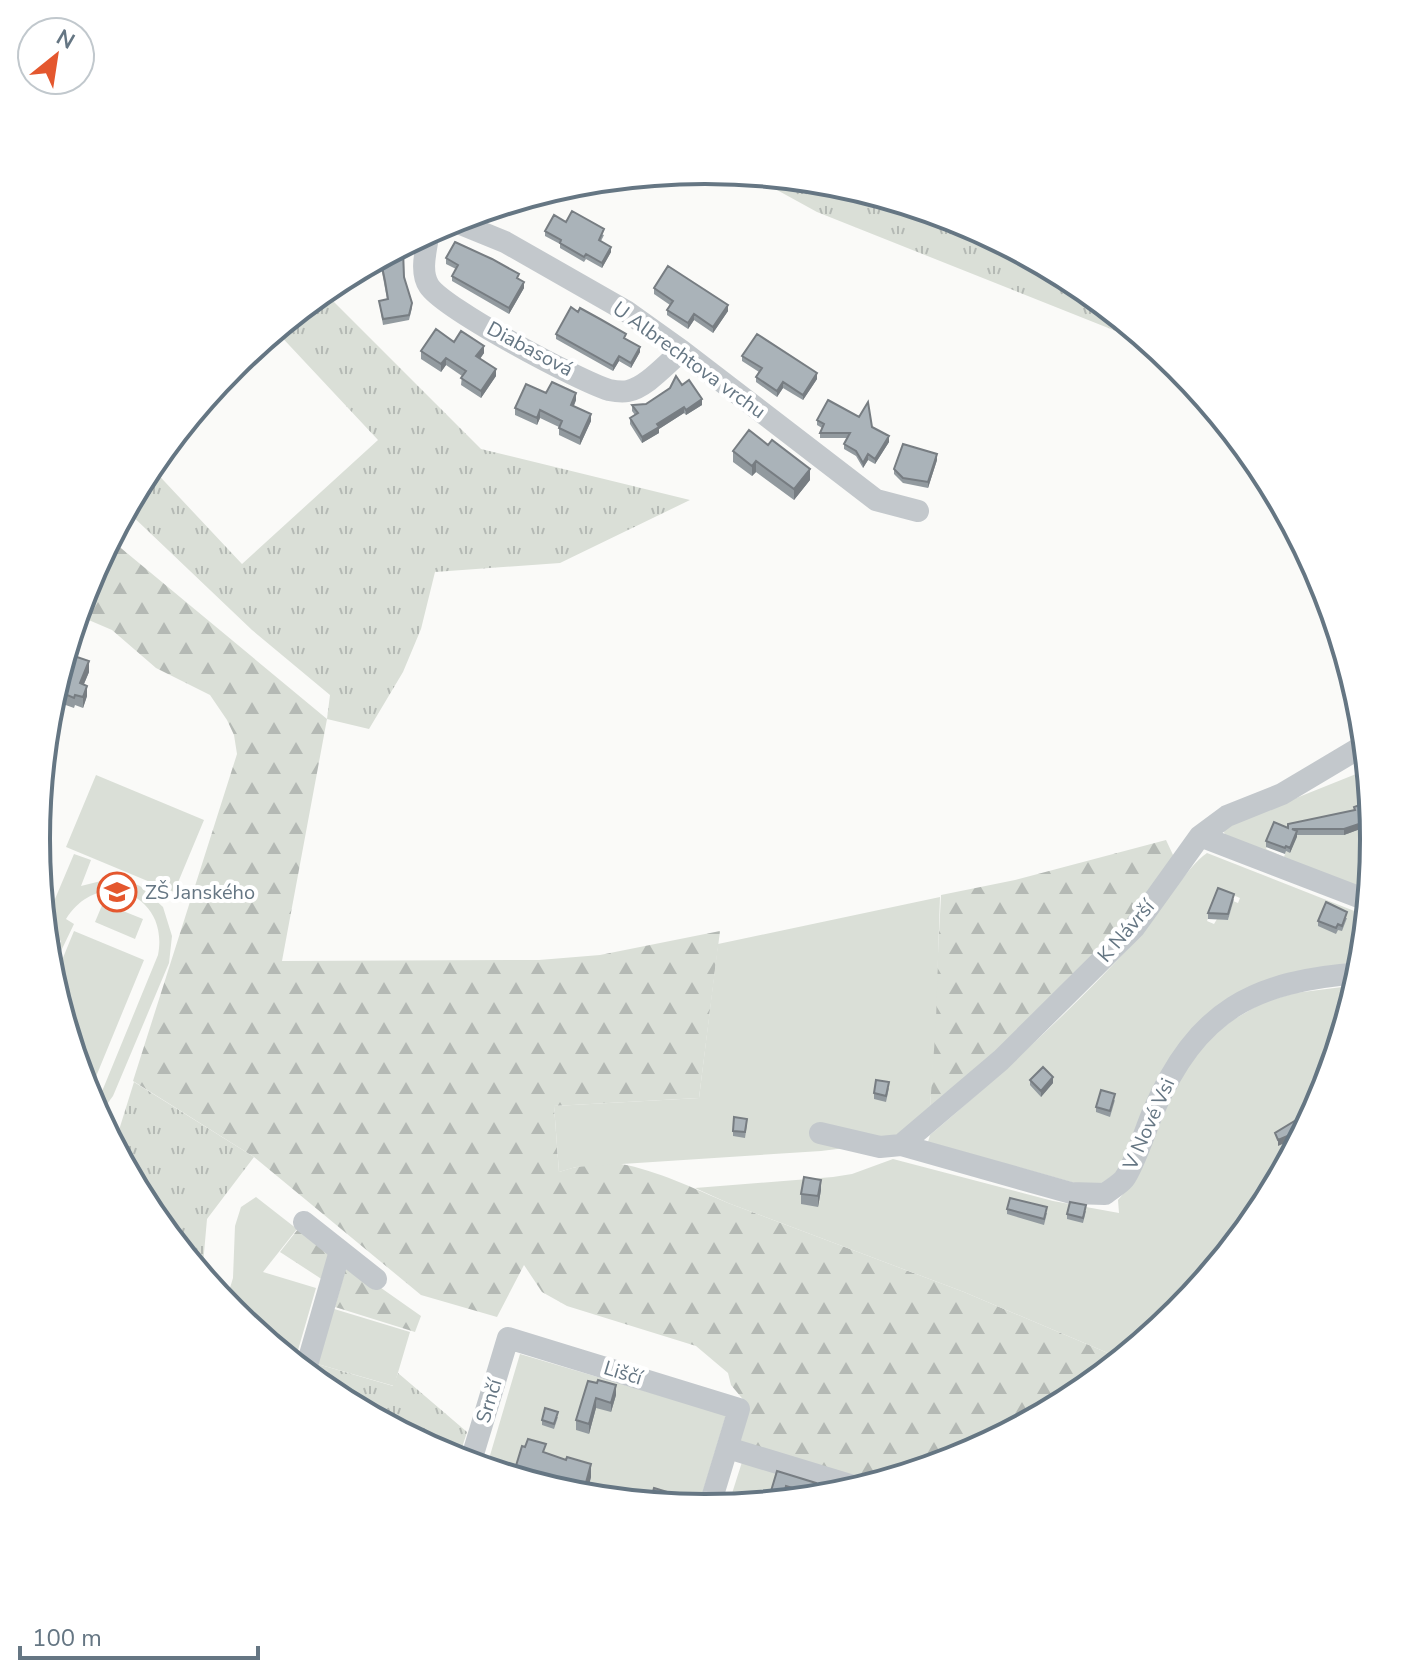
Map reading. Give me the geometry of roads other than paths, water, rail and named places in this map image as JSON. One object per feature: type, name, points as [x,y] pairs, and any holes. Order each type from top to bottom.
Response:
[{"type":"street","name":"U Albrechtova vrchu","points":[[470,228],[505,242],[626,311],[876,500],[918,511]]},
{"type":"street","name":"Diabasová","points":[[427,246],[424,272],[427,283],[438,297],[522,349],[610,391],[628,391],[641,385],[682,351]]},
{"type":"street","name":"K Návrší","points":[[901,1145],[1001,1060],[1134,928],[1200,836],[1227,816],[1282,794],[1355,751]]},
{"type":"street","points":[[1200,836],[1358,897]]},
{"type":"street","name":"V Nové Vsi","points":[[820,1133],[880,1147],[901,1145],[1071,1193],[1105,1194],[1124,1178],[1160,1095],[1179,1061],[1203,1029],[1230,1007],[1257,992],[1346,975]]},
{"type":"street","points":[[304,1222],[376,1279]]},
{"type":"street","points":[[308,1361],[340,1251]]},
{"type":"street","name":"Liščí","points":[[508,1338],[739,1409],[728,1448]]},
{"type":"street","name":"Srnčí","points":[[474,1452],[508,1338]]},
{"type":"street","points":[[713,1494],[728,1448],[837,1481]]},
{"type":"place","name":"ZŠ Janského","points":[[117,892]]}]
